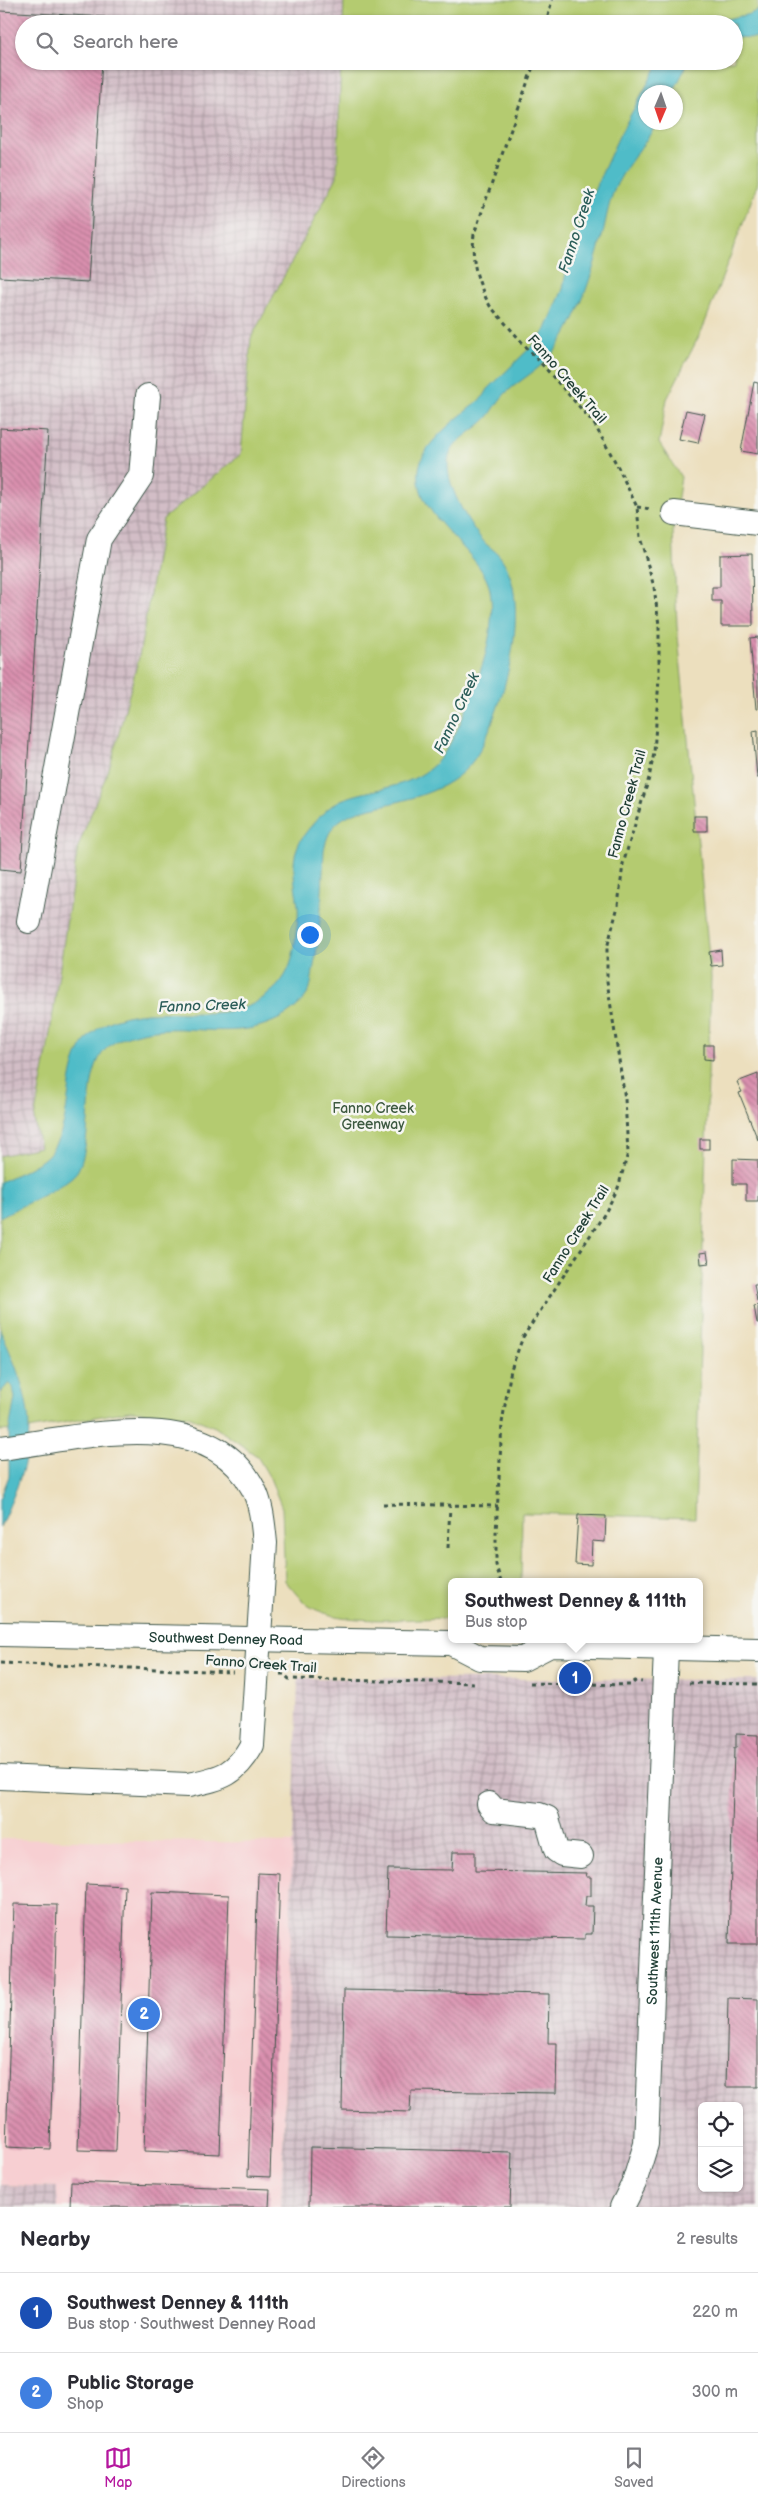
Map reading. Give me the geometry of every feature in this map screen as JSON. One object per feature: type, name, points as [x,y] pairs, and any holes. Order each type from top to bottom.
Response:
[{"type":"street","points":[[29,920],[99,538],[141,476],[148,396]]},
{"type":"street","points":[[674,513],[758,523]]},
{"type":"street","points":[[0,1448],[109,1434],[154,1431],[187,1436],[214,1447],[236,1464],[253,1488],[262,1511],[266,1543],[252,1746],[241,1764],[219,1778],[188,1785],[152,1785],[81,1779],[0,1777]]},
{"type":"street","name":"Southwest Denney Road","points":[[10,1634],[448,1641]]},
{"type":"street","name":"Southwest Denney Road","points":[[458,1643],[480,1658],[523,1659],[545,1643]]},
{"type":"street","name":"Southwest Denney Road","points":[[563,1643],[666,1649],[758,1650]]},
{"type":"street","name":"Southwest 111th Avenue","points":[[622,2207],[634,2183],[646,2144],[666,1649]]},
{"type":"street","points":[[489,1804],[494,1810],[539,1815],[547,1818],[556,1850],[562,1854],[581,1856]]},
{"type":"path","points":[[548,15],[552,0]]},
{"type":"path","name":"Fanno Creek Trail","points":[[500,1578],[496,1565],[505,1396],[517,1352],[523,1337],[605,1213],[625,1169],[628,1153],[626,1108],[607,981],[607,948],[618,906],[623,864],[649,778],[654,753],[659,678],[657,605],[649,566],[640,537],[636,507],[617,465],[593,422],[490,306],[482,291],[473,262],[472,248],[480,216],[532,70]]},
{"type":"path","points":[[383,1504],[498,1506]]},
{"type":"path","points":[[448,1548],[450,1505]]},
{"type":"path","name":"Fanno Creek Trail","points":[[0,1663],[284,1674],[289,1679],[478,1683]]},
{"type":"path","points":[[522,1684],[631,1685],[635,1682],[758,1684]]},
{"type":"shaded area","points":[[0,0],[344,0],[343,15],[15,15],[15,70],[341,70],[337,177],[251,338],[241,454],[163,520],[139,657],[111,763],[78,847],[47,1053],[34,1119],[41,1147],[0,1156]]},
{"type":"shaded area","points":[[298,1678],[758,1680],[758,2207],[281,2207]]},
{"type":"shaded area","points":[[0,1839],[293,1843],[281,2207],[57,2207],[57,2187],[0,2185]]},
{"type":"shaded area","points":[[0,2185],[57,2187],[57,2207],[0,2207]]},
{"type":"green space","name":"Fanno Creek Greenway","points":[[344,0],[758,0],[758,183],[703,328],[667,399],[659,443],[681,477],[673,530],[677,626],[711,977],[695,1518],[522,1513],[521,1578],[448,1578],[448,1618],[359,1619],[323,1613],[309,1606],[285,1581],[282,1508],[270,1478],[257,1456],[215,1427],[188,1416],[130,1411],[22,1430],[0,1431],[0,1156],[40,1147],[34,1119],[47,1053],[78,847],[111,763],[139,657],[163,519],[241,454],[251,338],[337,177],[341,70],[743,70],[743,15],[343,15]]},
{"type":"water","points":[[758,10],[757,38],[743,37],[743,16]]},
{"type":"water","points":[[655,70],[684,70],[677,85],[647,85]]},
{"type":"water","name":"Fanno Creek","points":[[638,101],[638,130],[652,130],[622,175],[613,193],[594,267],[574,319],[565,336],[544,363],[512,387],[488,417],[457,443],[449,456],[448,464],[451,485],[461,508],[481,538],[498,554],[509,573],[514,595],[513,648],[500,701],[483,744],[464,771],[452,781],[408,799],[354,813],[339,821],[333,828],[324,850],[322,896],[316,956],[311,982],[308,993],[297,1006],[274,1021],[248,1029],[224,1031],[154,1030],[125,1037],[108,1047],[100,1057],[94,1071],[86,1141],[78,1170],[73,1176],[54,1189],[0,1217],[0,1182],[39,1163],[49,1154],[58,1140],[64,1124],[76,1057],[84,1042],[96,1030],[115,1020],[135,1014],[222,1012],[242,1008],[260,1000],[269,993],[277,986],[287,972],[293,955],[298,913],[294,861],[299,843],[304,835],[326,811],[341,800],[402,783],[425,772],[435,764],[450,744],[475,688],[483,663],[488,645],[492,608],[490,590],[484,574],[433,513],[423,497],[419,480],[421,461],[425,452],[439,434],[484,396],[488,389],[537,341],[546,329],[563,289],[571,244],[619,136]]},
{"type":"water","points":[[0,1329],[22,1384],[29,1428],[22,1472],[0,1527],[0,1499],[9,1476],[9,1430],[15,1398],[13,1387],[9,1383],[0,1393]]},
{"type":"building","points":[[0,11],[70,15],[15,15],[15,70],[101,70],[88,282],[0,277]]},
{"type":"building","points":[[754,382],[758,383],[758,454],[741,451]]},
{"type":"building","points":[[686,410],[705,414],[698,443],[679,439]]},
{"type":"building","points":[[0,428],[48,431],[21,871],[0,869]]},
{"type":"building","points":[[752,554],[753,626],[721,626],[721,601],[712,601],[712,587],[720,587],[720,555]]},
{"type":"building","points":[[758,637],[758,709],[756,709],[750,638]]},
{"type":"building","points":[[758,730],[758,778],[757,778],[753,731]]},
{"type":"building","points":[[694,816],[707,816],[707,831],[694,831]]},
{"type":"building","points":[[721,950],[722,965],[711,966],[709,952]]},
{"type":"building","points":[[704,1045],[713,1045],[713,1060],[704,1059]]},
{"type":"building","points":[[758,1074],[758,1140],[739,1093],[742,1092],[737,1082]]},
{"type":"building","points":[[700,1139],[709,1139],[709,1149],[700,1149]]},
{"type":"building","points":[[733,1159],[758,1160],[758,1201],[746,1201],[746,1184],[733,1184]]},
{"type":"building","points":[[707,1252],[709,1263],[701,1264],[700,1253]]},
{"type":"building","points":[[754,1284],[758,1284],[758,1301],[757,1301]]},
{"type":"building","points":[[758,1305],[758,1323],[757,1323],[754,1306]]},
{"type":"building","points":[[578,1515],[606,1516],[605,1542],[592,1541],[591,1565],[575,1564]]},
{"type":"building","points":[[736,1734],[758,1735],[758,1944],[729,1944],[734,1748],[736,1748]]},
{"type":"building","points":[[453,1852],[475,1852],[475,1871],[587,1873],[586,1877],[591,1877],[591,1896],[586,1896],[585,1906],[593,1906],[592,1934],[585,1934],[585,1939],[386,1935],[388,1869],[452,1870]]},
{"type":"building","points":[[258,1873],[280,1874],[270,2177],[248,2176]]},
{"type":"building","points":[[86,1884],[125,1886],[116,2151],[78,2150]]},
{"type":"building","points":[[152,1892],[229,1895],[220,2154],[144,2151]]},
{"type":"building","points":[[14,1904],[57,1905],[50,2149],[6,2147]]},
{"type":"building","points":[[344,1990],[549,1994],[548,2043],[557,2043],[556,2093],[411,2091],[410,2112],[342,2110]]},
{"type":"building","points":[[728,1998],[758,1999],[758,2087],[726,2087]]},
{"type":"building","points":[[310,2147],[512,2152],[510,2207],[309,2207]]},
{"type":"building","points":[[71,2182],[270,2189],[269,2207],[70,2207]]},
{"type":"place","name":"Southwest Denney & 111th","points":[[575,1678]]},
{"type":"place","name":"Public Storage","points":[[144,2014]]}]
